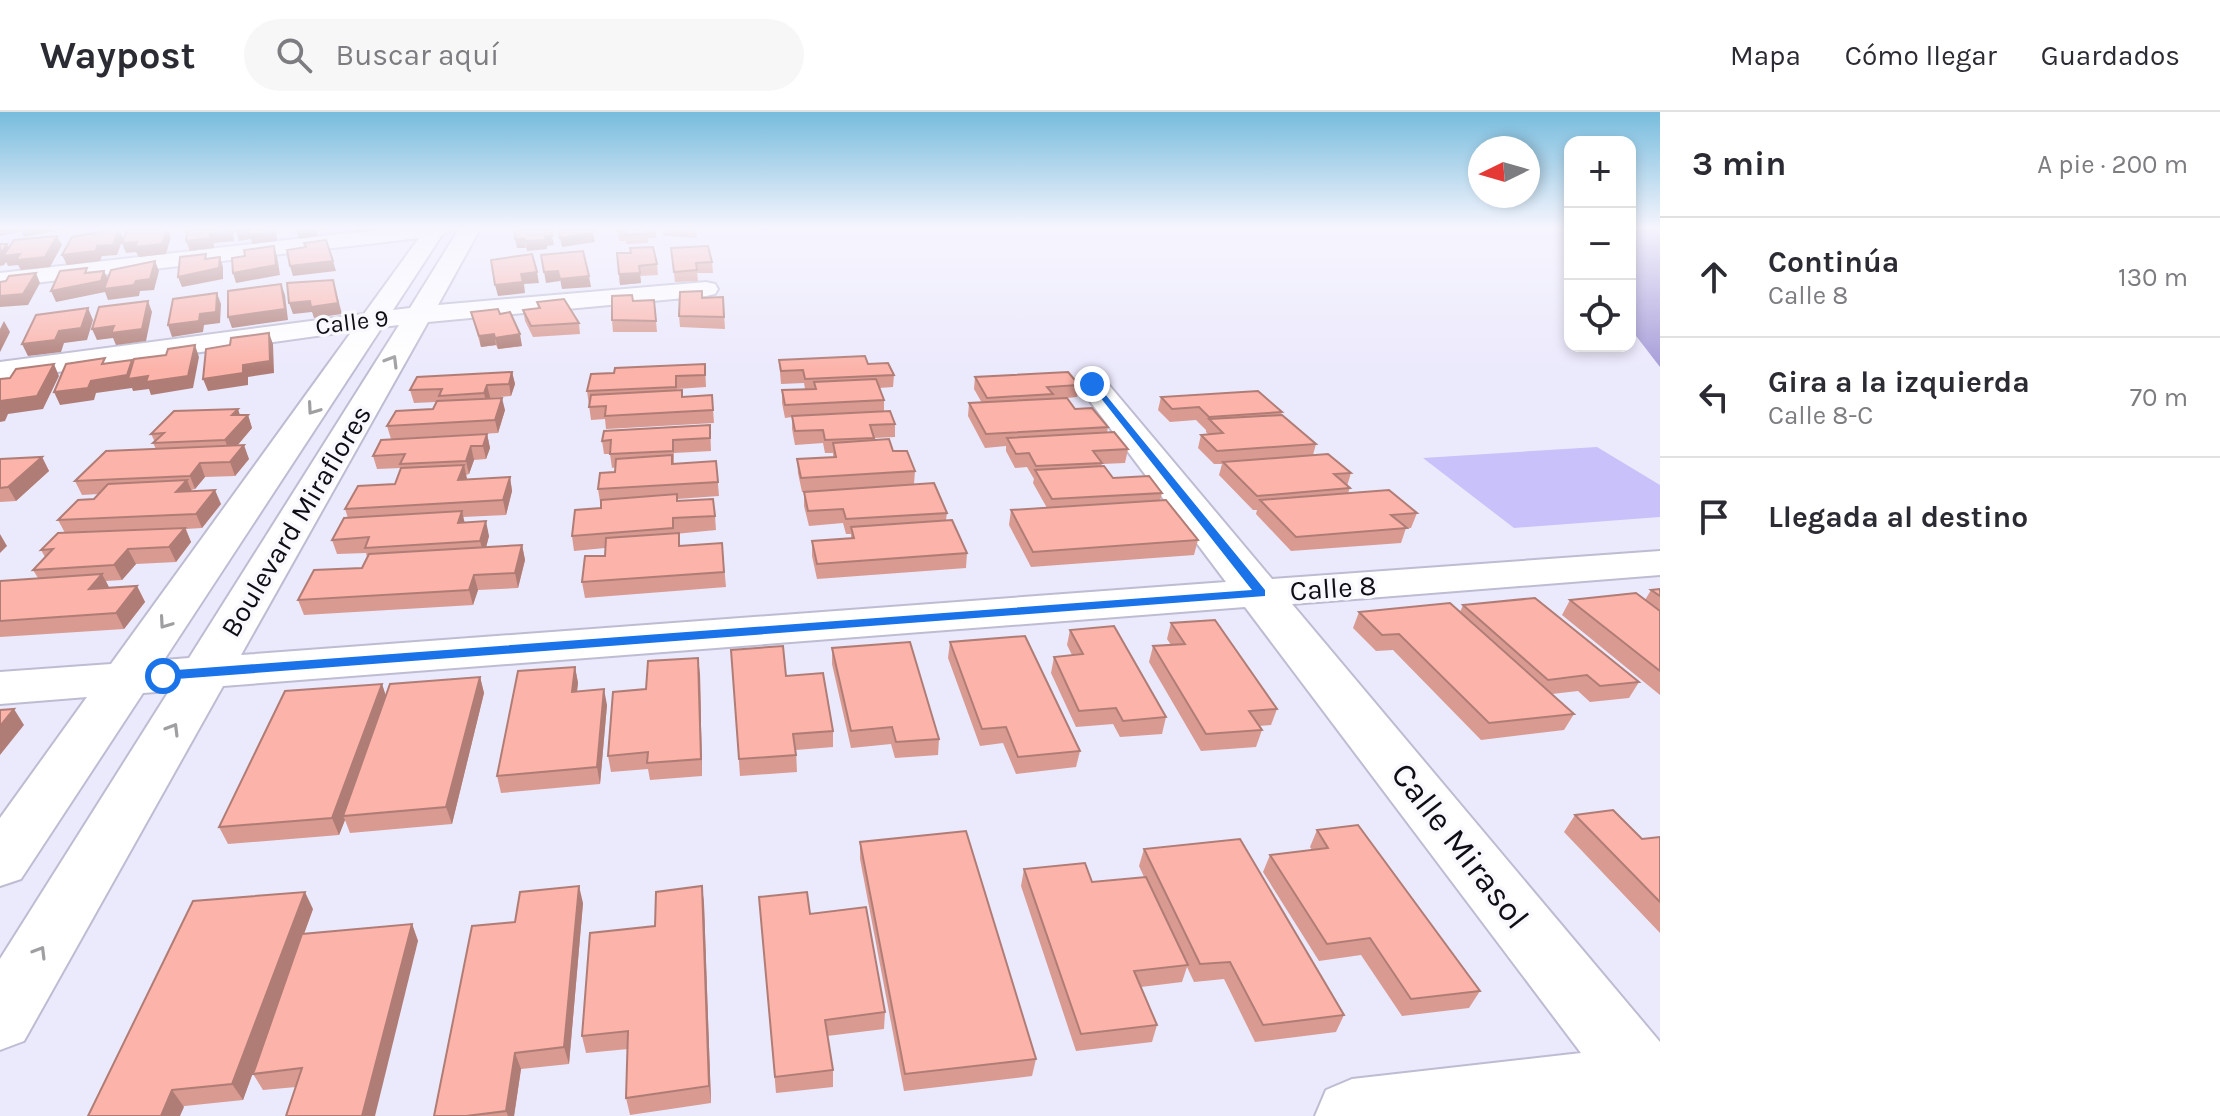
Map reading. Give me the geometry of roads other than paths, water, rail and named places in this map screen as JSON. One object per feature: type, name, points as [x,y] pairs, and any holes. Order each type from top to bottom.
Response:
[{"type":"street","points":[[0,280],[37,276]]},
{"type":"street","name":"Boulevard Miraflores","points":[[0,863],[376,318],[410,276]]},
{"type":"street","name":"Boulevard Miraflores","points":[[0,1019],[420,314],[432,276]]},
{"type":"street","name":"Calle 9","points":[[0,371],[376,318],[573,297],[706,289]]},
{"type":"street","name":"Calle Mirasol","points":[[1092,384],[1655,1085]]},
{"type":"street","name":"Calle 8","points":[[0,688],[1660,563]]},
{"type":"street","points":[[1352,1116],[1655,1085]]}]
